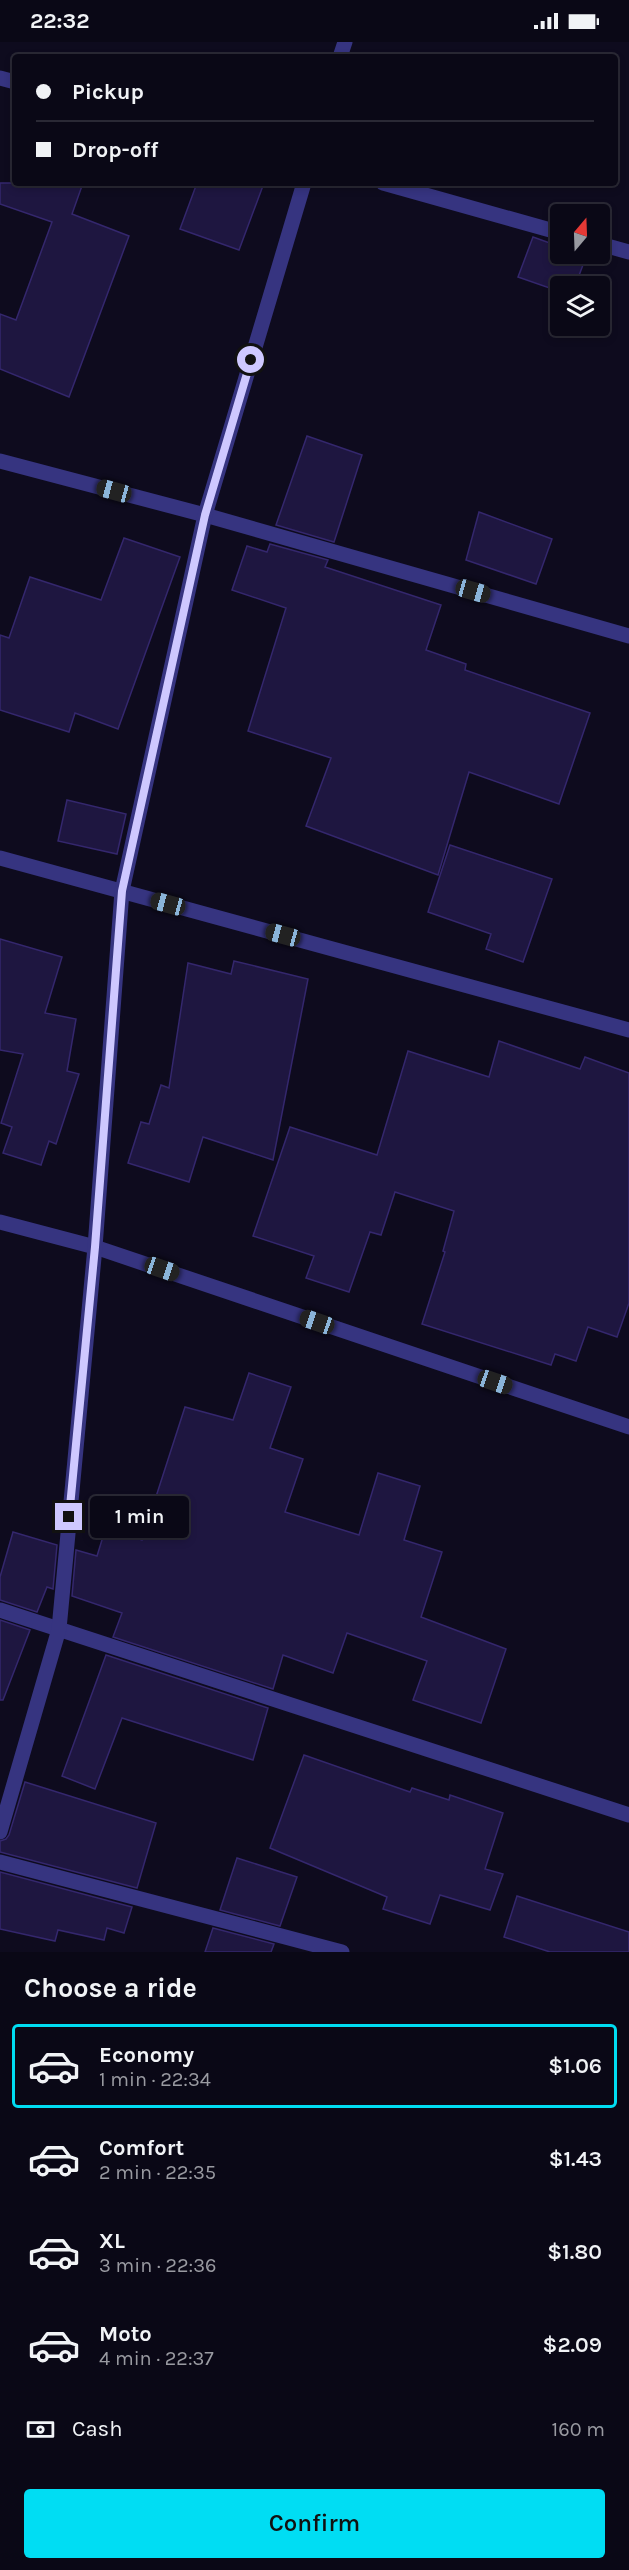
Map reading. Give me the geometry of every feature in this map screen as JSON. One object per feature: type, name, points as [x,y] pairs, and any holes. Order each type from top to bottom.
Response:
[{"type":"street","points":[[0,1832],[59,1629],[95,1247],[122,891],[205,515],[302,186]]},
{"type":"street","points":[[394,186],[550,230]]},
{"type":"street","points":[[610,247],[629,252]]},
{"type":"street","points":[[0,461],[205,515],[629,636]]},
{"type":"street","points":[[0,858],[629,1030]]},
{"type":"street","points":[[0,1222],[95,1247],[629,1427]]},
{"type":"street","points":[[0,1610],[629,1815]]},
{"type":"street","points":[[0,1862],[342,1952]]},
{"type":"building","points":[[0,183],[12,183],[12,186],[82,186],[72,214],[129,236],[69,397],[0,369],[0,314],[16,320],[52,222],[0,204]]},
{"type":"building","points":[[196,186],[263,186],[239,250],[180,229]]},
{"type":"building","points":[[533,237],[550,243],[550,264],[583,264],[579,276],[550,276],[550,288],[518,277]]},
{"type":"building","points":[[307,436],[362,455],[334,542],[276,525]]},
{"type":"building","points":[[479,512],[552,539],[536,584],[466,560]]},
{"type":"building","points":[[124,538],[180,557],[118,729],[75,713],[69,732],[0,710],[0,635],[9,638],[30,577],[101,600]]},
{"type":"building","points":[[270,544],[328,560],[325,567],[441,605],[426,650],[466,664],[465,670],[590,713],[559,804],[469,772],[438,875],[306,826],[331,758],[248,731],[286,608],[232,590],[247,546],[267,552]]},
{"type":"building","points":[[67,800],[126,814],[117,854],[58,841]]},
{"type":"building","points":[[450,845],[552,879],[523,962],[486,949],[491,934],[428,912]]},
{"type":"building","points":[[0,939],[62,957],[45,1013],[76,1019],[67,1071],[79,1074],[56,1144],[49,1141],[41,1165],[3,1153],[12,1127],[1,1123],[23,1054],[0,1050]]},
{"type":"building","points":[[234,961],[308,979],[273,1160],[203,1137],[189,1182],[128,1163],[141,1122],[149,1124],[161,1085],[169,1088],[188,963],[231,974]]},
{"type":"building","points":[[499,1041],[580,1069],[585,1057],[629,1073],[629,1303],[617,1337],[588,1327],[576,1361],[555,1354],[551,1365],[422,1324],[445,1252],[443,1251],[454,1211],[395,1192],[381,1235],[370,1232],[349,1292],[306,1278],[314,1256],[253,1236],[290,1127],[377,1155],[408,1051],[489,1077]]},
{"type":"building","points":[[249,1373],[291,1387],[270,1448],[303,1459],[285,1512],[359,1535],[378,1473],[420,1486],[404,1540],[442,1552],[421,1617],[506,1649],[481,1723],[413,1700],[427,1661],[347,1633],[333,1673],[283,1655],[273,1689],[113,1637],[122,1613],[72,1596],[76,1550],[97,1556],[106,1527],[142,1540],[185,1407],[233,1420]]},
{"type":"building","points":[[13,1532],[57,1545],[53,1589],[47,1587],[37,1612],[0,1600],[0,1577]]},
{"type":"building","points":[[0,1620],[30,1630],[3,1700],[0,1700]]},
{"type":"building","points":[[106,1655],[268,1708],[253,1760],[122,1718],[95,1789],[62,1776]]},
{"type":"building","points":[[304,1755],[410,1792],[412,1788],[449,1800],[450,1795],[503,1813],[485,1869],[503,1874],[490,1910],[440,1895],[430,1924],[383,1909],[387,1897],[270,1848]]},
{"type":"building","points":[[25,1782],[156,1823],[137,1888],[0,1852],[0,1841],[9,1835]]},
{"type":"building","points":[[237,1858],[297,1877],[280,1926],[220,1910]]},
{"type":"building","points":[[0,1872],[132,1907],[124,1933],[107,1928],[104,1940],[58,1930],[55,1941],[0,1929]]},
{"type":"building","points":[[517,1896],[629,1932],[629,1952],[550,1952],[504,1937]]},
{"type":"building","points":[[213,1928],[274,1944],[271,1952],[205,1952]]},
{"type":"route","points":[[69,1517],[95,1247],[122,891],[205,515],[251,360]]}]
